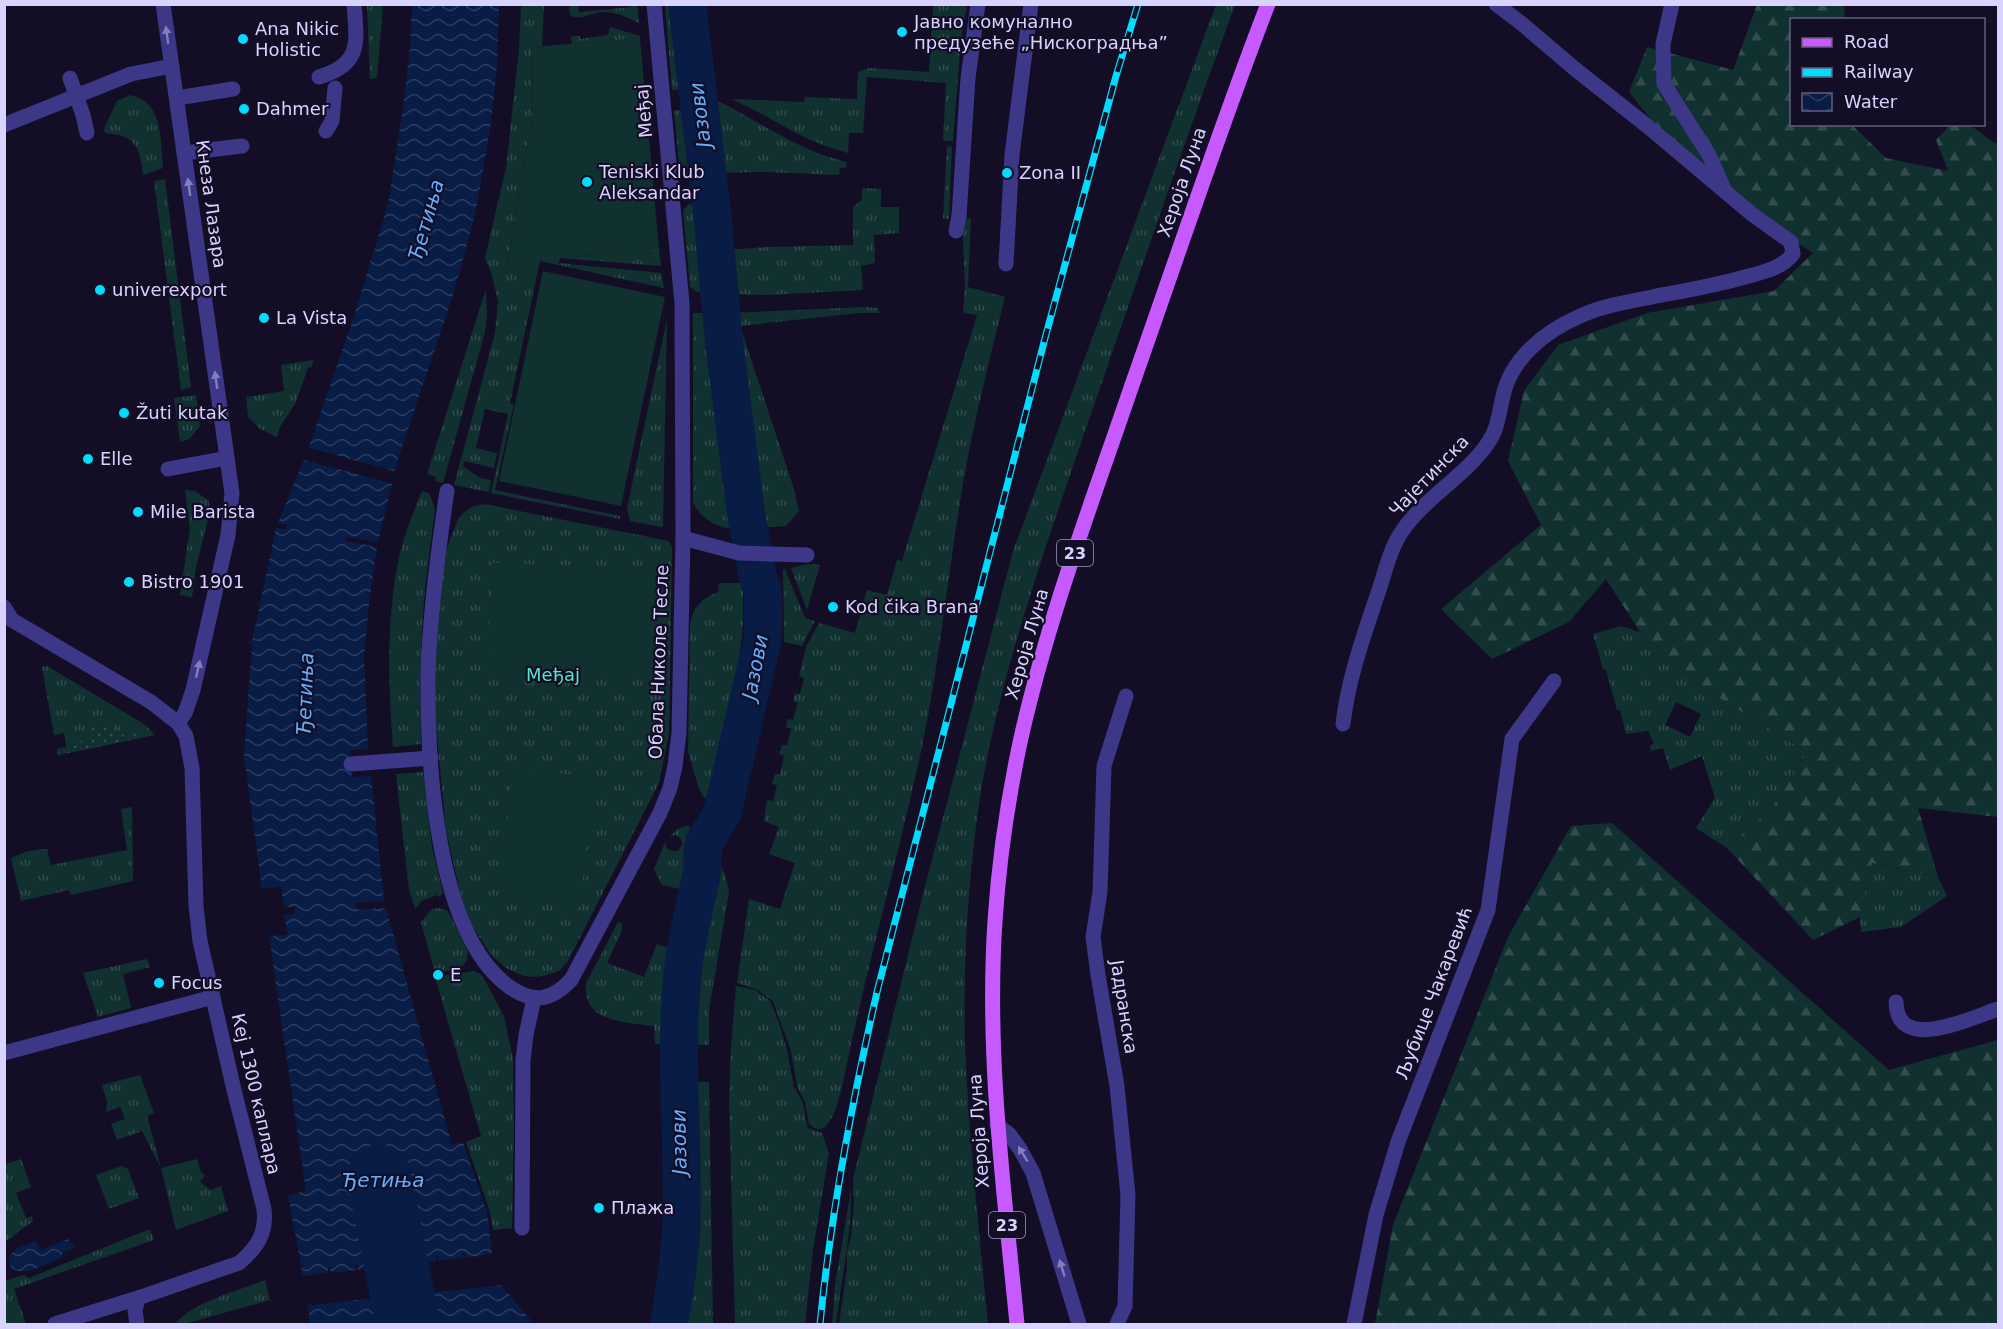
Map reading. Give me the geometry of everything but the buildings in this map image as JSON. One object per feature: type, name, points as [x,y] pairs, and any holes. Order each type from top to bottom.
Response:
[{"type":"main road","name":"Хероја Луна","points":[[1017,1324],[997,1125],[992,1003],[1000,868],[1021,740],[1042,656],[1067,576],[1195,201],[1268,4]]},
{"type":"street","name":"Кнеза Лазара","points":[[163,4],[232,493],[228,535],[193,690],[185,713],[178,723]]},
{"type":"street","points":[[319,77],[339,69],[354,55],[357,39],[354,4]]},
{"type":"street","name":"Међај","points":[[654,4],[682,303],[683,538]]},
{"type":"street","points":[[956,231],[959,216],[968,78],[978,4]]},
{"type":"street","points":[[1006,264],[1012,155],[1031,4]]},
{"type":"street","name":"Чајетинска","points":[[1343,724],[1345,703],[1362,642],[1395,542],[1408,522],[1426,503],[1458,477],[1490,441],[1499,418],[1510,374],[1523,356],[1537,342],[1577,317],[1611,305],[1754,275],[1779,267],[1793,254],[1791,242],[1726,194],[1646,125],[1496,4]]},
{"type":"street","points":[[1672,4],[1664,44],[1664,84],[1709,155],[1726,194]]},
{"type":"street","points":[[4,125],[131,74],[172,66]]},
{"type":"street","points":[[70,78],[87,133]]},
{"type":"street","points":[[326,131],[332,121],[335,88]]},
{"type":"street","points":[[177,98],[233,89]]},
{"type":"street","points":[[184,153],[242,146]]},
{"type":"street","points":[[168,469],[227,458]]},
{"type":"street","points":[[447,491],[437,559],[428,672],[431,758],[443,855],[459,918],[477,950],[500,980],[519,993],[534,998],[523,1060],[522,1228]]},
{"type":"street","points":[[683,538],[739,554],[807,555]]},
{"type":"street","name":"Обала Николе Тесле","points":[[534,998],[543,998],[561,989],[576,972],[660,813],[670,788],[679,733],[683,538]]},
{"type":"street","points":[[7,618],[151,702],[178,723]]},
{"type":"street","name":"Љубице Чакаревић","points":[[1353,1324],[1376,1215],[1398,1142],[1488,910],[1512,739],[1554,681]]},
{"type":"street","name":"Јадранска","points":[[1117,1324],[1125,1306],[1128,1195],[1117,1086],[1093,937],[1100,892],[1104,766],[1126,696]]},
{"type":"street","name":"Кеј 1300 каплара","points":[[55,1324],[239,1263],[255,1247],[264,1230],[264,1209],[200,942],[196,906],[190,753],[186,736],[178,723]]},
{"type":"street","points":[[351,764],[431,758]]},
{"type":"street","points":[[4,1053],[213,997]]},
{"type":"street","points":[[1896,1002],[1896,1013],[1904,1024],[1919,1030],[1933,1031],[1998,1009]]},
{"type":"street","points":[[997,1125],[1009,1134],[1033,1173],[1079,1324]]},
{"type":"street","points":[[137,1324],[135,1311],[138,1298]]},
{"type":"green space","points":[[367,5],[383,5],[377,78],[370,79]]},
{"type":"green space","points":[[521,5],[544,5],[542,46],[532,47],[533,114],[507,268],[537,275],[510,403],[514,404],[495,490],[620,516],[620,519],[491,493],[508,414],[485,409],[476,448],[497,453],[494,468],[464,461],[463,466],[480,478],[491,480],[489,492],[454,485],[495,333],[498,301],[485,258],[506,168],[519,49]]},
{"type":"green space","points":[[569,5],[578,5],[579,12],[637,5],[639,23],[607,12],[574,17],[570,15]]},
{"type":"green space","points":[[665,5],[681,5],[690,89],[672,90]]},
{"type":"green space","points":[[933,5],[967,5],[961,38],[953,141],[943,141],[946,83],[867,77],[863,133],[849,133],[848,153],[818,143],[732,99],[804,102],[805,97],[857,99],[858,72],[869,68],[929,72]]},
{"type":"green space","points":[[1216,5],[1235,5],[1035,580],[1006,678],[983,777],[968,908],[965,1045],[988,1324],[839,1324],[847,1252],[851,1236],[854,1204],[853,1179],[922,898],[1013,551]]},
{"type":"green space","points":[[1757,5],[1844,5],[1845,18],[1790,18],[1790,126],[1853,126],[1886,158],[1948,171],[1936,140],[1949,126],[1971,126],[1994,143],[1998,142],[1998,817],[1918,808],[1938,877],[1872,863],[1860,917],[1813,940],[1727,848],[1772,808],[1807,752],[1700,686],[1640,632],[1606,579],[1569,622],[1492,659],[1441,609],[1541,525],[1508,461],[1524,391],[1558,345],[1647,313],[1774,291],[1813,253],[1730,197],[1679,154],[1629,92],[1647,47],[1733,70]]},
{"type":"green space","points":[[610,27],[640,36],[640,38],[572,44],[571,36],[580,36],[580,39],[608,35]]},
{"type":"green space","name":"Teniski Klub Aleksandar","points":[[640,38],[659,249],[560,258],[558,265],[540,261],[537,275],[507,268],[533,114],[532,47]]},
{"type":"green space","points":[[130,95],[149,105],[155,114],[160,134],[163,168],[143,175],[140,156],[135,145],[126,137],[105,133],[104,129],[117,101]]},
{"type":"green space","points":[[707,99],[720,102],[814,151],[847,162],[846,168],[840,168],[839,175],[766,172],[717,173]]},
{"type":"green space","points":[[674,110],[692,110],[701,175],[680,175]]},
{"type":"green space","points":[[947,146],[952,147],[949,219],[943,218]]},
{"type":"green space","points":[[165,179],[191,387],[181,390],[154,181]]},
{"type":"green space","points":[[862,188],[881,189],[881,207],[899,207],[899,233],[874,235],[875,263],[861,266],[863,290],[768,295],[728,294],[724,250],[853,245],[853,207],[862,200]]},
{"type":"green space","points":[[704,202],[712,293],[697,292],[690,287],[683,210],[689,204]]},
{"type":"green space","points":[[971,218],[968,287],[1005,297],[968,455],[930,705],[915,779],[839,1097],[830,1120],[824,1127],[817,1129],[809,1124],[805,1102],[797,1086],[791,1051],[773,1001],[756,989],[737,983],[749,899],[780,909],[795,863],[769,854],[779,827],[764,821],[767,800],[773,801],[777,785],[772,784],[775,774],[780,775],[784,756],[779,754],[782,745],[787,746],[791,729],[786,727],[788,719],[793,720],[798,703],[793,701],[795,693],[800,694],[804,678],[799,676],[806,647],[819,623],[855,633],[867,590],[887,595],[897,560],[902,561],[977,315],[963,313],[965,286],[962,220]]},
{"type":"green space","points":[[659,249],[661,266],[559,258]]},
{"type":"green space","points":[[558,263],[661,273],[664,288],[558,265]]},
{"type":"green space","points":[[543,271],[665,297],[621,506],[499,481]]},
{"type":"green space","points":[[486,289],[485,332],[443,483],[435,481],[436,477],[427,474]]},
{"type":"green space","points":[[878,308],[879,313],[859,313],[740,326],[794,489],[799,511],[786,526],[757,528],[729,313]]},
{"type":"green space","points":[[693,313],[713,313],[737,529],[710,522],[700,513],[693,501]]},
{"type":"green space","points":[[667,319],[663,526],[661,527],[630,521],[627,508]]},
{"type":"green space","points":[[313,360],[295,404],[280,427],[277,437],[259,428],[248,417],[246,397],[284,391],[281,365]]},
{"type":"green space","points":[[196,395],[200,426],[189,439],[180,442],[174,398]]},
{"type":"green space","points":[[185,490],[195,491],[209,501],[209,516],[196,567],[192,597],[180,595],[190,528]]},
{"type":"green space","points":[[422,491],[429,493],[435,509],[422,627],[421,744],[393,747],[389,674],[392,600],[402,545]]},
{"type":"green space","name":"Међај","points":[[485,504],[664,540],[668,541],[672,547],[669,733],[659,783],[568,961],[559,971],[543,976],[524,976],[506,968],[492,956],[472,926],[462,900],[446,831],[435,714],[435,671],[442,560],[459,517],[471,507]]},
{"type":"green space","points":[[492,563],[663,568],[661,679],[488,673]]},
{"type":"green space","points":[[807,564],[820,565],[807,610],[791,568]]},
{"type":"green space","points":[[783,569],[785,569],[805,618],[815,621],[802,646],[784,642]]},
{"type":"green space","points":[[719,583],[743,583],[743,625],[738,670],[712,783],[705,799],[699,789],[688,751],[690,625],[696,608],[703,600],[718,592]]},
{"type":"green space","points":[[1621,626],[1640,632],[1700,686],[1807,752],[1772,808],[1727,848],[1696,828],[1715,798],[1702,756],[1670,770],[1663,748],[1651,751],[1650,746],[1654,743],[1648,731],[1626,734],[1620,710],[1617,710],[1593,634]],"holes":[[[1676,702],[1701,714],[1690,737],[1665,725]]]},
{"type":"green space","points":[[47,666],[144,724],[155,735],[58,755],[57,749],[67,747],[64,733],[54,735],[42,667]]},
{"type":"green space","points":[[112,724],[115,736],[145,731],[146,737],[58,755],[57,749],[66,748],[66,744],[91,739],[90,728]]},
{"type":"green space","points":[[513,768],[594,777],[580,907],[499,898]]},
{"type":"green space","points":[[423,772],[432,847],[443,893],[439,897],[437,895],[421,901],[415,908],[409,890],[396,774]]},
{"type":"green space","points":[[132,807],[133,881],[71,895],[69,890],[21,901],[11,858],[28,851],[47,849],[51,865],[127,850],[121,809]]},
{"type":"green space","points":[[1612,823],[1889,1070],[1998,1040],[1998,1324],[1375,1324],[1393,1225],[1508,937],[1571,826]]},
{"type":"green space","points":[[689,825],[691,839],[696,846],[672,981],[670,1044],[655,1044],[654,1026],[619,1021],[598,1013],[591,1006],[587,996],[586,983],[618,922],[622,924],[622,930],[607,963],[644,977],[657,944],[672,949],[683,890],[662,885],[654,869],[666,840],[666,847],[669,850],[678,851],[682,845],[681,839],[676,835],[670,837],[677,829]]},
{"type":"green space","points":[[715,858],[725,874],[729,892],[709,1010],[709,1045],[689,1045],[690,981]]},
{"type":"green space","points":[[1871,863],[1938,877],[1947,896],[1901,927],[1861,932],[1860,917]]},
{"type":"green space","points":[[439,908],[448,911],[468,952],[462,966],[435,973],[421,922],[432,909]]},
{"type":"green space","points":[[147,959],[150,967],[123,974],[131,1008],[98,1017],[83,973]]},
{"type":"green space","points":[[474,971],[482,975],[504,1016],[513,1059],[512,1228],[493,1230],[490,1212],[466,1142],[481,1136],[435,977]]},
{"type":"green space","points":[[736,986],[755,990],[770,1001],[787,1050],[794,1087],[803,1103],[807,1126],[822,1133],[829,1153],[813,1250],[805,1324],[735,1324],[729,1103]]},
{"type":"green space","points":[[140,1075],[154,1113],[147,1116],[161,1168],[142,1131],[117,1140],[111,1124],[125,1119],[120,1107],[106,1112],[107,1102],[102,1085]]},
{"type":"green space","points":[[666,1081],[670,1081],[672,1212],[662,1289],[666,1234]]},
{"type":"green space","points":[[689,1081],[709,1082],[713,1324],[681,1324],[692,1245]]},
{"type":"green space","points":[[21,1159],[31,1187],[16,1193],[26,1218],[32,1216],[33,1221],[5,1242],[5,1164]]},
{"type":"green space","points":[[197,1159],[201,1172],[205,1175],[200,1182],[211,1190],[221,1186],[228,1211],[176,1230],[161,1168]]},
{"type":"green space","points":[[122,1166],[128,1169],[139,1198],[109,1209],[96,1175]]},
{"type":"green space","points":[[851,1190],[846,1258],[836,1324],[832,1324],[835,1285]]},
{"type":"green space","points":[[150,1229],[154,1240],[14,1289],[26,1324],[5,1324],[5,1281],[24,1275],[29,1278]]},
{"type":"green space","points":[[265,1280],[270,1300],[184,1324],[175,1324],[193,1309],[205,1303]]},
{"type":"water","points":[[412,5],[499,5],[497,67],[491,123],[477,204],[465,253],[398,459],[378,542],[346,537],[346,541],[377,547],[364,657],[368,749],[350,750],[352,777],[371,776],[384,901],[356,903],[356,909],[386,908],[452,1145],[463,1142],[487,1212],[492,1254],[466,1258],[463,1252],[463,1258],[439,1261],[436,1255],[436,1261],[412,1264],[410,1258],[410,1264],[384,1267],[383,1261],[382,1267],[358,1270],[356,1264],[356,1270],[331,1273],[328,1268],[328,1273],[303,1276],[288,1195],[306,1191],[269,936],[288,935],[284,915],[295,914],[295,907],[284,907],[281,887],[262,889],[244,756],[252,645],[248,643],[249,640],[252,641],[276,528],[287,529],[287,525],[278,523],[309,447],[353,319],[384,218],[405,94]]},
{"type":"water","points":[[68,1239],[75,1248],[62,1253],[63,1257],[28,1271],[15,1270],[10,1266],[9,1256],[17,1248],[36,1241],[40,1250]]},
{"type":"water","points":[[501,1285],[534,1324],[310,1324],[308,1305]]},
{"type":"pier","points":[[306,447],[398,472],[395,484],[301,459]]},
{"type":"pier","points":[[501,1282],[502,1285],[308,1305],[308,1302]]},
{"type":"waterway","name":"Јазови","points":[[669,1324],[681,1234],[679,1043],[683,965],[703,867],[704,843],[722,814],[763,638],[763,592],[758,578],[746,514],[724,342],[712,211],[687,4]]},
{"type":"waterway","name":"Ђетиња","points":[[379,1177],[408,1324]]},
{"type":"railway","points":[[820,1324],[843,1157],[877,992],[1044,342],[1116,76],[1138,4]]},
{"type":"place","name":"Јавно комунално предузеће „Нискоградња”","points":[[902,32]]},
{"type":"place","name":"Ana Nikic Holistic","points":[[243,39]]},
{"type":"place","name":"Dahmer","points":[[244,109]]},
{"type":"place","name":"Zona II","points":[[1007,173]]},
{"type":"place","name":"Teniski Klub Aleksandar","points":[[587,182]]},
{"type":"place","name":"univerexport","points":[[100,290]]},
{"type":"place","name":"La Vista","points":[[264,318]]},
{"type":"place","name":"Žuti kutak","points":[[124,413]]},
{"type":"place","name":"Elle","points":[[88,459]]},
{"type":"place","name":"Mile Barista","points":[[138,512]]},
{"type":"place","name":"Bistro 1901","points":[[129,582]]},
{"type":"place","name":"Kod čika Brana","points":[[833,607]]},
{"type":"place","name":"E","points":[[438,975]]},
{"type":"place","name":"Focus","points":[[159,983]]},
{"type":"place","name":"Плажа","points":[[599,1208]]}]
